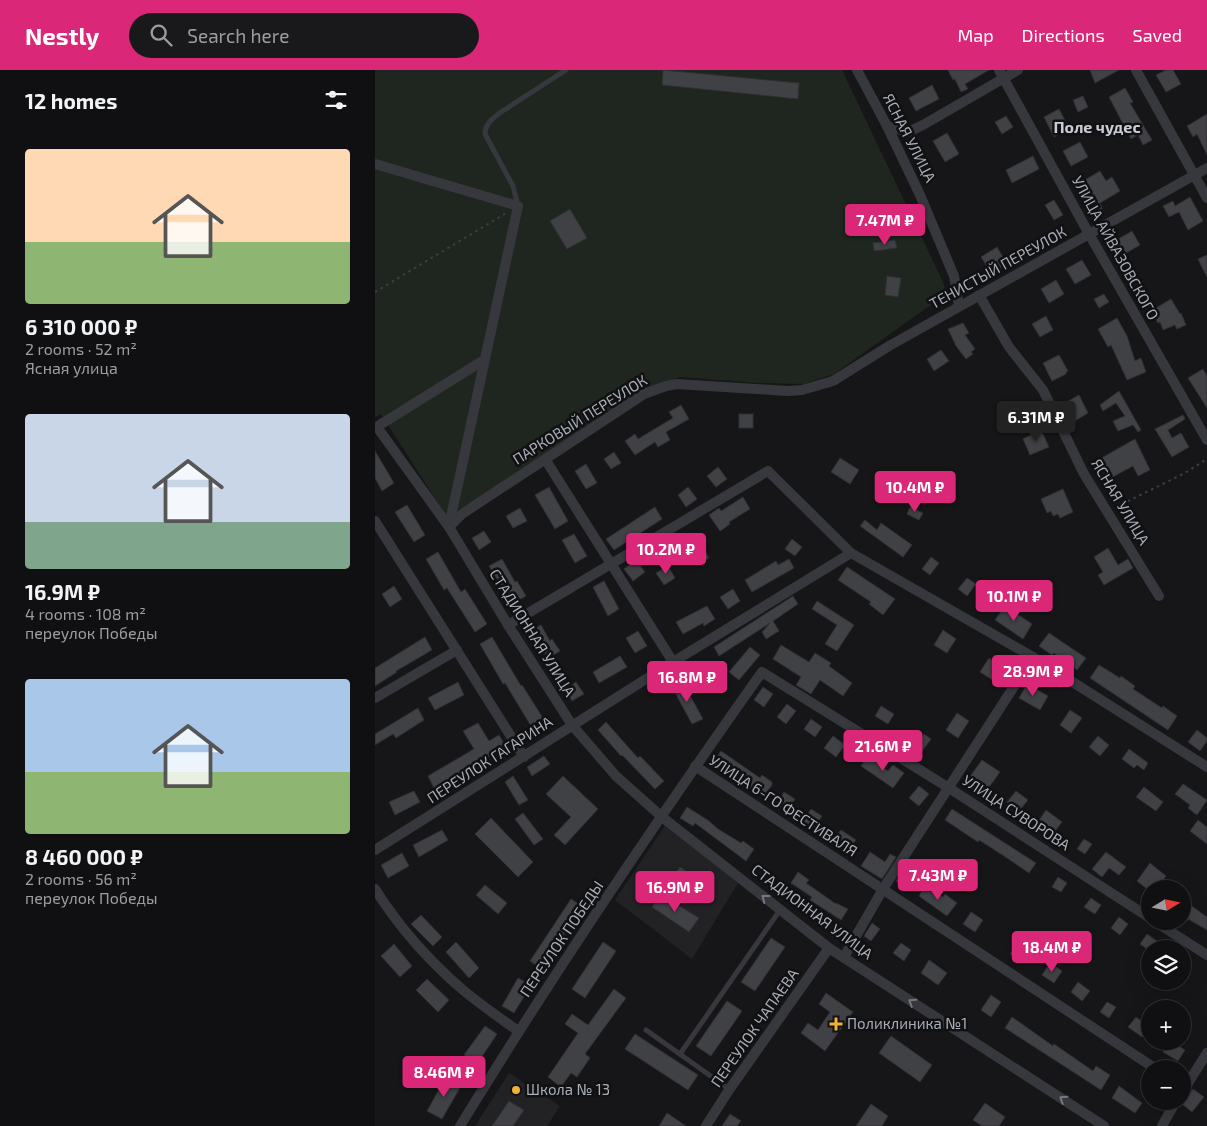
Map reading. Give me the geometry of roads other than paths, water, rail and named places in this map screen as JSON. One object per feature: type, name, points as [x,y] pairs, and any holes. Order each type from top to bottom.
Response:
[{"type":"street","name":"ЯСНАЯ УЛИЦА","points":[[857,70],[887,126],[920,195],[954,276],[959,306]]},
{"type":"street","points":[[887,126],[908,132],[923,125],[1002,74],[1018,70]]},
{"type":"street","points":[[1136,70],[1207,198]]},
{"type":"street","name":"УЛИЦА АЙВАЗОВСКОГО","points":[[1002,74],[1089,234],[1207,440]]},
{"type":"street","points":[[375,164],[518,206],[449,527]]},
{"type":"street","name":"ТЕНИСТЫЙ ПЕРЕУЛОК","points":[[803,390],[833,381],[959,306],[1207,168]]},
{"type":"street","name":"ЯСНАЯ УЛИЦА","points":[[979,296],[1009,347],[1043,390],[1084,474],[1159,596]]},
{"type":"street","points":[[376,428],[484,360]]},
{"type":"street","name":"ПАРКОВЫЙ ПЕРЕУЛОК","points":[[449,527],[462,514],[644,394],[677,384],[788,391],[803,390]]},
{"type":"street","name":"СТАДИОННАЯ УЛИЦА","points":[[376,428],[449,527],[508,625],[572,725],[616,776],[662,817],[829,948],[1104,1126]]},
{"type":"street","points":[[545,460],[673,662]]},
{"type":"street","points":[[508,625],[768,471],[851,553],[1033,657],[1207,767]]},
{"type":"street","points":[[375,521],[524,757]]},
{"type":"street","name":"ПЕРЕУЛОК ГАГАРИНА","points":[[375,850],[572,725],[851,553]]},
{"type":"street","points":[[375,698],[457,650]]},
{"type":"street","points":[[844,957],[883,889],[1033,657]]},
{"type":"street","name":"УЛИЦА СУВОРОВА","points":[[762,672],[949,788],[1141,912]]},
{"type":"street","name":"ПЕРЕУЛОК ПОБЕДЫ","points":[[460,1126],[519,1031],[695,766],[762,672]]},
{"type":"street","name":"УЛИЦА 6-ГО ФЕСТИВАЛЯ","points":[[695,766],[1142,1060]]},
{"type":"street","points":[[375,890],[393,917],[426,955],[463,990],[519,1031]]},
{"type":"street","points":[[1169,930],[1207,955]]},
{"type":"street","name":"ПЕРЕУЛОК ЧАПАЕВА","points":[[706,1126],[729,1090],[829,948]]},
{"type":"street","points":[[1191,1076],[1207,1053]]},
{"type":"street","points":[[1162,1126],[1171,1110]]},
{"type":"lane","points":[[518,206],[513,186],[485,134],[485,128],[501,112],[566,70]]},
{"type":"lane","points":[[680,1054],[781,910]]},
{"type":"lane","points":[[646,1030],[729,1090]]},
{"type":"place","name":"Поликлиника №1","points":[[836,1024]]},
{"type":"place","name":"Школа № 13","points":[[516,1090]]},
{"type":"district","name":"Поле чудес","points":[[1097,127]]}]
